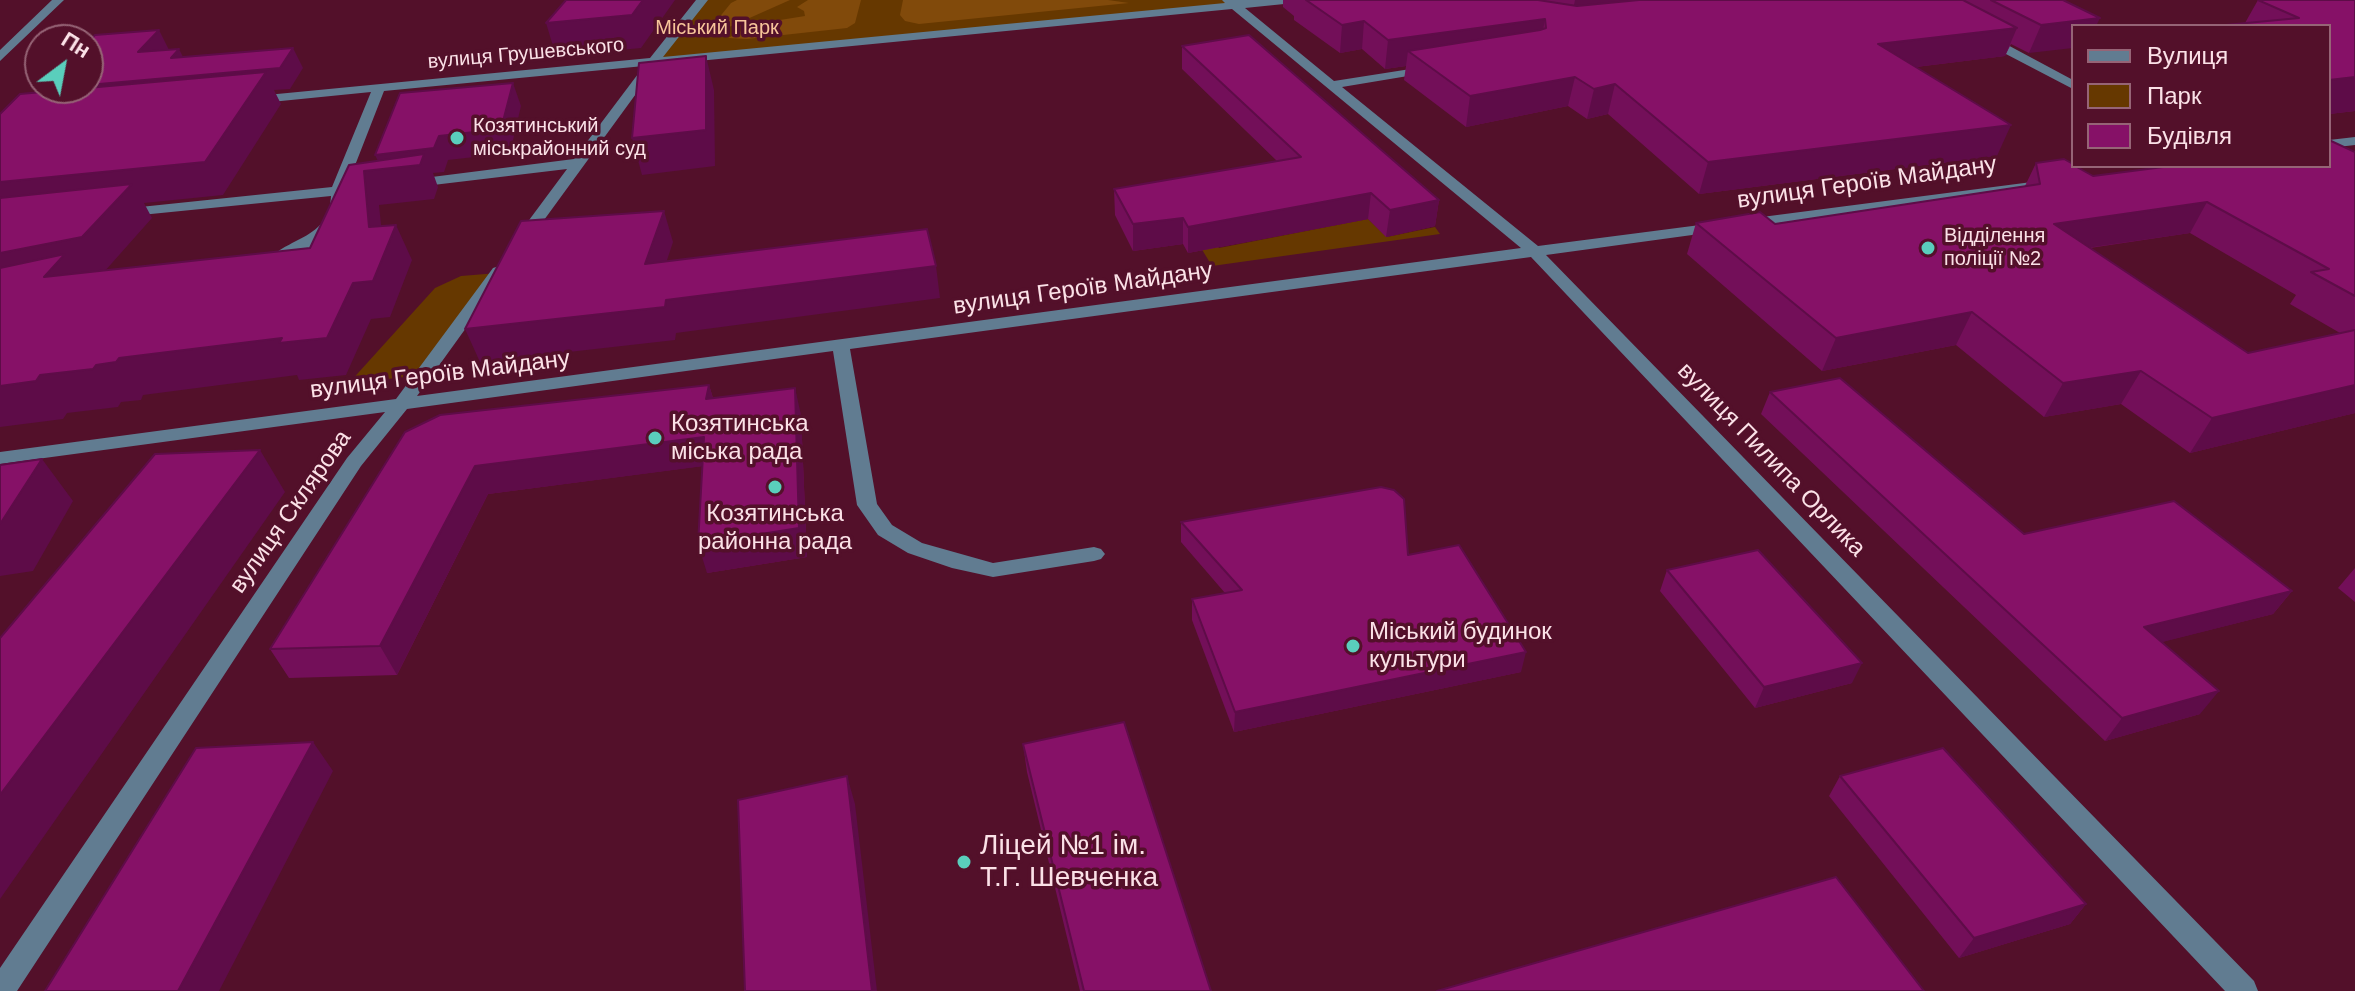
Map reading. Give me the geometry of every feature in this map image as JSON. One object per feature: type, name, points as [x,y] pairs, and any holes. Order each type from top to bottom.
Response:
[{"type":"street","points":[[0,57],[58,0]]},
{"type":"street","name":"вулиця Склярова","points":[[1,991],[354,462],[402,406],[578,163],[702,0]]},
{"type":"street","name":"вулиця Грушевського","points":[[237,101],[1232,3],[1294,0]]},
{"type":"street","name":"вулиця Пилипа Орлика","points":[[1232,3],[1535,252],[2244,991]]},
{"type":"street","points":[[1966,28],[2071,84]]},
{"type":"street","points":[[1330,85],[1450,65]]},
{"type":"street","points":[[261,263],[301,250],[321,235],[342,197],[379,88]]},
{"type":"street","points":[[2331,146],[2355,141]]},
{"type":"street","points":[[2331,147],[2355,160]]},
{"type":"street","points":[[385,186],[578,163]]},
{"type":"street","name":"вулиця Героїв Майдану","points":[[0,458],[2063,181]]},
{"type":"street","points":[[101,216],[342,197]]},
{"type":"street","points":[[841,345],[867,505],[885,530],[915,548],[952,561],[993,570],[1094,554]]},
{"type":"green space","name":"Міський Парк","points":[[701,0],[1228,0],[1235,6],[653,62]]},
{"type":"green space","points":[[737,0],[790,0],[727,28],[709,30]]},
{"type":"green space","points":[[808,0],[861,0],[855,23],[847,28],[747,39],[728,38],[755,24],[805,16],[804,11],[797,7]]},
{"type":"green space","points":[[903,0],[1108,0],[1129,3],[919,24],[905,21],[900,15]]},
{"type":"green space","points":[[1177,196],[1219,248],[1368,219],[1387,237],[1435,227],[1440,234],[1212,266],[1170,197]]},
{"type":"green space","points":[[498,273],[425,375],[349,383],[435,288],[461,276]]},
{"type":"building","points":[[566,0],[643,0],[632,15],[546,23]]},
{"type":"building","points":[[1306,0],[1538,0],[1577,6],[1639,0],[1963,0],[2017,28],[1878,44],[2011,125],[1708,162],[1615,84],[1594,89],[1575,77],[1470,96],[1408,51],[1540,30],[1546,28],[1545,19],[1388,40],[1364,21],[1342,25]]},
{"type":"building","points":[[1991,0],[2063,0],[2100,18],[2041,25]]},
{"type":"building","points":[[2258,0],[2355,0],[2355,77],[2331,80],[2331,24],[2236,24],[2299,18]]},
{"type":"building","points":[[159,30],[138,52],[179,49],[171,58],[293,48],[280,68],[104,84],[104,34]]},
{"type":"building","points":[[1249,35],[1439,200],[1390,210],[1371,193],[1188,227],[1183,218],[1133,224],[1114,189],[1301,157],[1182,46]]},
{"type":"building","points":[[706,56],[706,130],[632,138],[639,63]]},
{"type":"building","points":[[266,72],[205,162],[0,182],[0,114],[20,94],[24,94],[24,104],[104,104],[104,86]]},
{"type":"building","points":[[513,83],[501,129],[439,136],[434,148],[375,155],[400,93]]},
{"type":"building","points":[[2331,141],[2355,152],[2355,296],[2311,272],[2329,269],[2207,202],[2054,224],[2248,353],[2355,330],[2355,385],[2212,418],[2141,371],[2063,383],[1972,312],[1836,338],[1696,223],[1760,212],[1775,224],[2040,184],[2036,163],[2064,159],[2071,163],[2071,168],[2079,168],[2093,176],[2155,168],[2331,168]]},
{"type":"building","points":[[424,154],[420,165],[364,171],[369,227],[396,225],[373,281],[353,283],[327,338],[279,343],[282,338],[119,358],[116,362],[96,365],[93,369],[40,375],[36,381],[0,386],[0,268],[65,254],[44,277],[310,248],[349,165]]},
{"type":"building","points":[[132,184],[82,237],[0,253],[0,198]]},
{"type":"building","points":[[664,211],[645,264],[927,229],[936,266],[666,300],[665,307],[465,329],[521,221]]},
{"type":"building","points":[[1840,378],[2024,534],[2174,501],[2292,591],[2144,627],[2219,691],[2122,718],[1770,392]]},
{"type":"building","points":[[709,385],[706,399],[795,388],[799,528],[698,544],[704,437],[475,466],[380,646],[270,649],[405,432],[440,415]]},
{"type":"building","points":[[260,450],[0,795],[0,638],[155,454]]},
{"type":"building","points":[[42,459],[0,524],[0,465]]},
{"type":"building","name":"Міський будинок культури","points":[[1381,487],[1394,490],[1404,499],[1408,555],[1459,545],[1526,652],[1235,712],[1192,599],[1242,590],[1181,522]]},
{"type":"building","points":[[1758,550],[1862,663],[1764,687],[1667,570]]},
{"type":"building","points":[[1124,722],[1211,991],[1084,991],[1023,744]]},
{"type":"building","points":[[313,742],[178,991],[45,991],[196,748]]},
{"type":"building","points":[[1943,748],[2086,904],[1974,938],[1840,776]]},
{"type":"building","points":[[847,776],[872,991],[745,991],[738,800]]},
{"type":"building","points":[[1836,877],[1924,991],[1437,991]]},
{"type":"place","name":"Козятинський міськрайонний суд","points":[[457,138]]},
{"type":"place","name":"Відділення поліції №2","points":[[1928,248]]},
{"type":"place","name":"Козятинська міська рада","points":[[655,438]]},
{"type":"place","name":"Козятинська районна рада","points":[[775,487]]},
{"type":"place","name":"Міський будинок культури","points":[[1353,646]]},
{"type":"place","name":"Ліцей №1 ім. Т.Г. Шевченка","points":[[964,862]]}]
